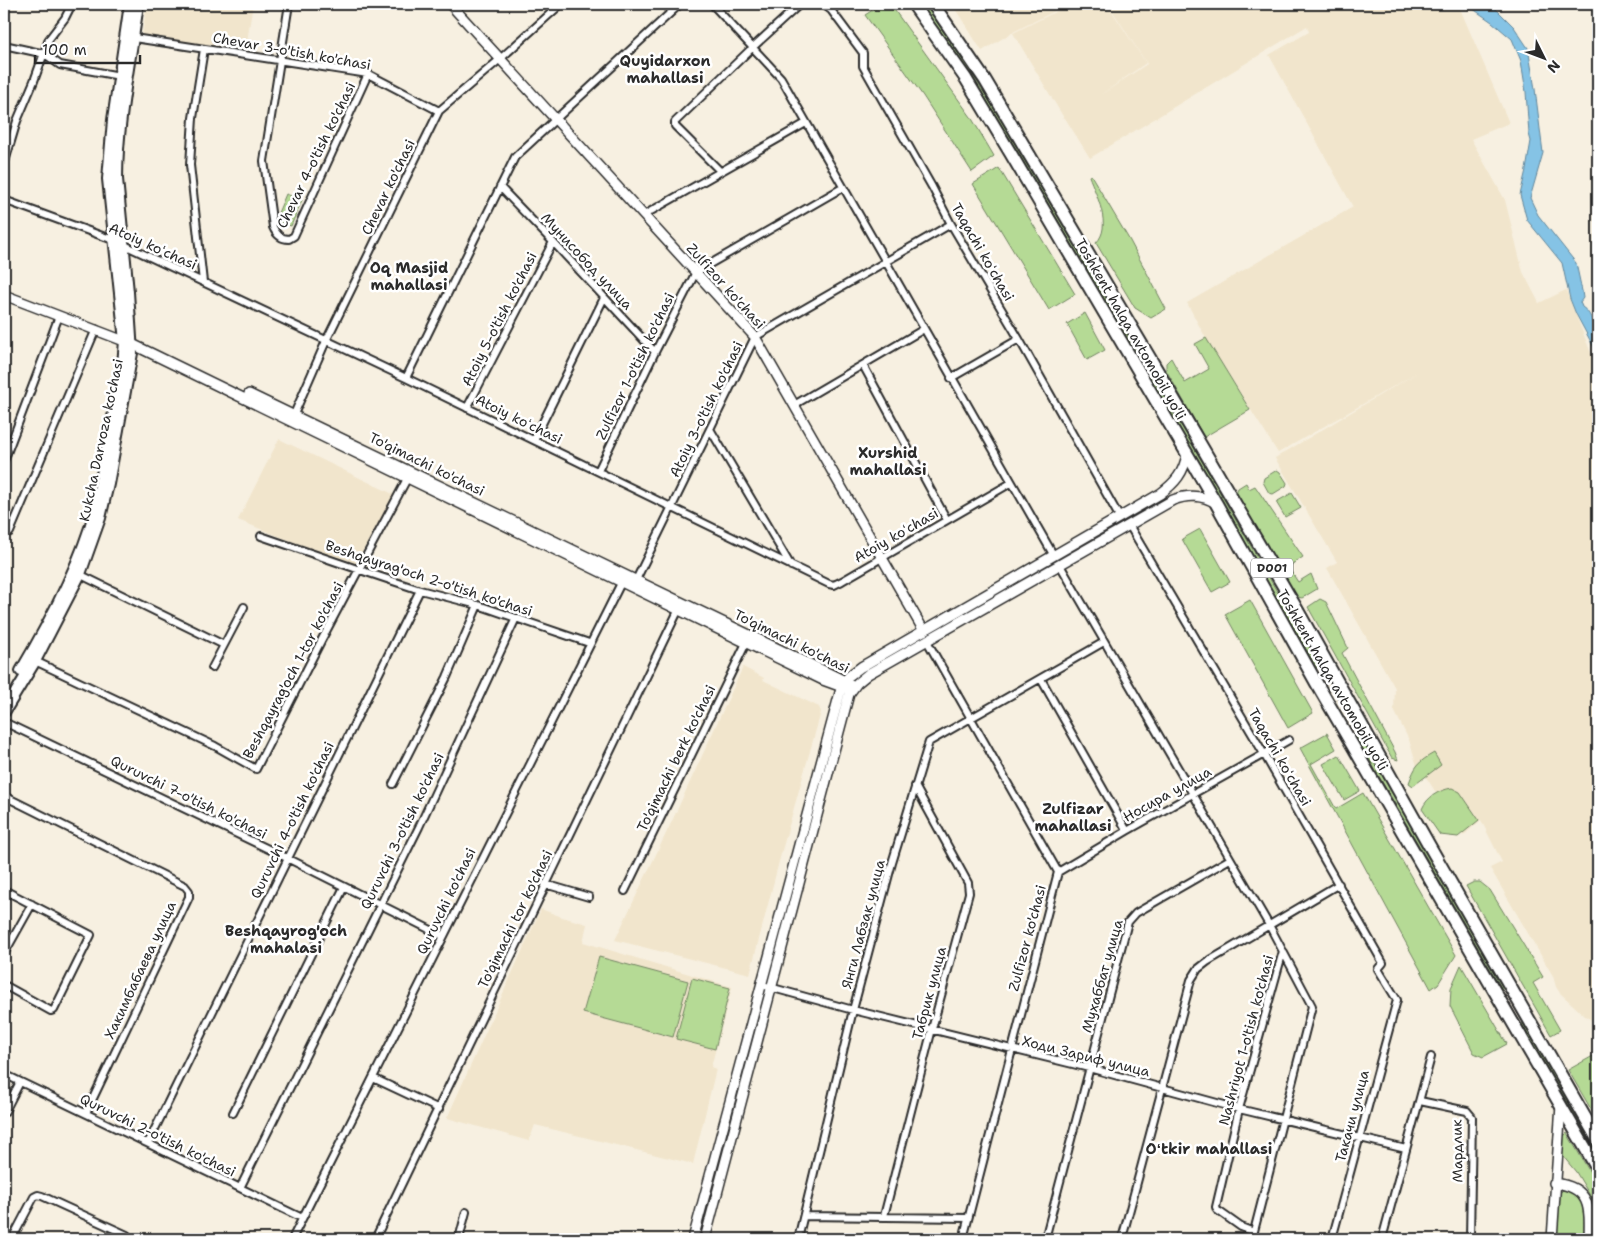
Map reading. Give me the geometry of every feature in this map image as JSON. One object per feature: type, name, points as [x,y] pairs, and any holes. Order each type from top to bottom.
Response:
[{"type":"highway","name":"Toshkent halqa avtomobil yo'li","points":[[912,4],[966,78],[1216,504],[1342,728],[1598,1170]]},
{"type":"highway","name":"Toshkent halqa avtomobil yo'li","points":[[933,4],[994,95],[1151,360],[1295,606],[1598,1140]]},
{"type":"highway","points":[[1136,368],[1151,360]]},
{"type":"highway","points":[[1317,684],[1334,675]]},
{"type":"highway","points":[[1342,728],[1358,719]]},
{"type":"highway","points":[[1506,1011],[1520,1003]]},
{"type":"main road","name":"Kukcha Darvoza ko'chasi","points":[[120,244],[108,179],[113,120],[130,4]]},
{"type":"main road","name":"Kukcha Darvoza ko'chasi","points":[[4,712],[34,661],[76,573],[95,512],[122,365],[130,341],[120,244],[117,160],[120,121],[138,4]]},
{"type":"main road","name":"Zulfizor ko'chasi","points":[[450,4],[499,60],[644,215],[754,337],[924,631]]},
{"type":"main road","name":"To'qimachi ko'chasi","points":[[4,296],[130,341],[623,578],[679,609],[748,639]]},
{"type":"main road","points":[[693,1239],[843,684],[861,667],[1153,499],[1179,478],[1185,465],[1187,454]]},
{"type":"main road","points":[[705,1239],[852,688],[868,674],[1159,508],[1180,498],[1192,496],[1203,497],[1216,504]]},
{"type":"main road","points":[[1153,499],[1159,508]]},
{"type":"main road","name":"Kukcha Darvoza ko'chasi","points":[[4,699],[76,573]]},
{"type":"main road","name":"To'qimachi ko'chasi","points":[[634,584],[852,688]]},
{"type":"main road","points":[[1552,1239],[1560,1105]]},
{"type":"main road","points":[[1554,1183],[1573,1187],[1584,1198],[1590,1219],[1589,1239]]},
{"type":"street","points":[[4,165],[17,121],[45,54],[49,39],[65,18],[72,4]]},
{"type":"street","points":[[281,60],[289,4]]},
{"type":"street","points":[[406,378],[518,154],[680,4]]},
{"type":"street","points":[[712,4],[781,78],[842,188],[1054,556]]},
{"type":"street","points":[[720,171],[675,126],[676,122],[800,4]]},
{"type":"street","name":"Taqachi koʻchasi","points":[[823,4],[831,10],[863,53],[863,66],[951,224],[1019,339],[1120,518]]},
{"type":"street","name":"Chevar ko'chasi","points":[[292,418],[326,341],[439,111],[499,60],[557,5]]},
{"type":"street","name":"Chevar 3-o'tish ko'chasi","points":[[134,38],[368,74],[439,111]]},
{"type":"street","points":[[4,45],[45,54],[60,65],[120,76]]},
{"type":"street","points":[[203,282],[190,165],[193,118],[204,49]]},
{"type":"street","name":"Chevar 4-o'tish ko'chasi","points":[[281,60],[264,162],[273,227],[275,232],[281,237],[289,239],[294,236],[368,74]]},
{"type":"street","points":[[644,215],[806,123]]},
{"type":"street","name":"Мунисобод улица","points":[[500,187],[554,242],[655,352]]},
{"type":"street","points":[[696,272],[842,188]]},
{"type":"street","name":"Atoiy koʻchasi","points":[[4,200],[120,244],[203,282],[468,408],[825,583],[834,585],[1012,483]]},
{"type":"street","name":"Atoiy 3-o'tish ko'chasi","points":[[634,584],[754,337],[951,224]]},
{"type":"street","name":"Atoiy 5-o'tish ko'chasi","points":[[468,408],[554,242]]},
{"type":"street","name":"Zulfizor 1-o'tish ko'chasi","points":[[598,471],[696,272]]},
{"type":"street","points":[[534,440],[604,298]]},
{"type":"street","points":[[4,461],[59,316]]},
{"type":"street","points":[[10,532],[96,329]]},
{"type":"street","points":[[794,405],[924,329]]},
{"type":"street","points":[[951,378],[1019,339]]},
{"type":"street","points":[[863,364],[947,520]]},
{"type":"street","points":[[710,430],[791,566]]},
{"type":"street","name":"Beshqayrag'och 1-tor ko'chasi","points":[[34,661],[215,746],[256,769],[321,641],[410,475]]},
{"type":"street","name":"Taqachi koʻchasi","points":[[1129,525],[1339,884],[1383,963],[1378,969],[1397,1000]]},
{"type":"street","name":"Beshqayrag'och 2-o'tish ko'chasi","points":[[261,536],[420,590],[478,605],[589,643]]},
{"type":"street","points":[[1060,565],[1269,925],[1312,1006],[1252,1239]]},
{"type":"street","points":[[76,573],[224,645]]},
{"type":"street","name":"Quruvchi ko'chasi","points":[[292,1239],[623,578]]},
{"type":"street","name":"Quruvchi 4-o'tish ko'chasi","points":[[148,1143],[420,590]]},
{"type":"street","points":[[392,784],[447,677],[478,605]]},
{"type":"street","points":[[212,668],[244,608]]},
{"type":"street","name":"To'qimachi tor ko'chasi","points":[[375,1239],[679,609]]},
{"type":"street","name":"Quruvchi 3-o'tish ko'chasi","points":[[240,1188],[423,818],[516,618]]},
{"type":"street","name":"To'qimachi berk ko'chasi","points":[[625,891],[748,639]]},
{"type":"street","name":"Zulfizor ko'chasi","points":[[927,641],[1058,872],[963,1239]]},
{"type":"street","name":"Янги Лабзак улица","points":[[798,1239],[853,1010],[892,864],[929,742],[1104,642]]},
{"type":"street","points":[[1041,679],[1127,831]]},
{"type":"street","name":"Quruvchi 7-o'tish ko'chasi","points":[[4,722],[288,858],[443,936]]},
{"type":"street","name":"Носира улица","points":[[1058,872],[1289,740]]},
{"type":"street","name":"Табрик улица","points":[[884,1216],[969,893],[968,883],[915,786]]},
{"type":"street","name":"Хакимбабаева улица","points":[[4,796],[185,886],[189,891],[189,897],[86,1113]]},
{"type":"street","name":"Мухаббат улица","points":[[1045,1239],[1128,922],[1131,917],[1230,859]]},
{"type":"street","points":[[545,884],[589,897]]},
{"type":"street","points":[[1124,1239],[1123,1235],[1191,980],[1198,969],[1339,884]]},
{"type":"street","points":[[232,1113],[344,887]]},
{"type":"street","points":[[4,890],[90,934],[91,938],[54,1010],[51,1011],[4,985]]},
{"type":"street","points":[[4,954],[32,904]]},
{"type":"street","name":"Nashriyot 1-o'tish ko'chasi","points":[[1254,1232],[1241,1227],[1217,1210],[1216,1207],[1239,1109],[1282,951]]},
{"type":"street","name":"Ходи Зариф улица","points":[[762,985],[853,1010],[1089,1068],[1282,1120],[1406,1149]]},
{"type":"street","name":"Такачи улица","points":[[1332,1239],[1397,1000]]},
{"type":"street","points":[[1382,1239],[1431,1057]]},
{"type":"street","name":"Quruvchi 2-o'tish ko'chasi","points":[[4,1074],[302,1218]]},
{"type":"street","points":[[373,1078],[439,1109]]},
{"type":"street","points":[[4,1113],[20,1082]]},
{"type":"street","name":"Мардлик","points":[[1420,1101],[1467,1111],[1472,1117],[1470,1239]]},
{"type":"street","points":[[12,1239],[34,1197],[38,1195],[127,1235]]},
{"type":"street","points":[[459,1239],[466,1212]]},
{"type":"street","points":[[804,1216],[968,1218]]},
{"type":"shaded area","points":[[147,4],[253,4],[245,54],[173,44],[173,39],[142,35]]},
{"type":"shaded area","points":[[952,4],[1069,4],[1013,32],[982,51]]},
{"type":"shaded area","points":[[1071,4],[1107,4],[1146,63],[1099,96],[1147,64],[1108,4],[1458,4],[1509,123],[1471,139],[1505,200],[1523,272],[1539,303],[1566,290],[1598,371],[1598,1024],[1585,1016],[1556,987],[1553,976],[1490,868],[1502,862],[1481,820],[1463,836],[1428,780],[1417,766],[1409,740],[1394,710],[1395,688],[1327,568],[1337,562],[1275,458],[1420,371],[1278,453],[1209,344],[1187,303],[1353,207],[1269,55],[1309,32],[1307,26],[1090,158],[1013,33]]},
{"type":"shaded area","points":[[279,439],[395,495],[354,566],[238,520]]},
{"type":"shaded area","points":[[743,667],[764,678],[763,680],[819,707],[821,712],[750,974],[615,940]]},
{"type":"shaded area","points":[[541,909],[587,924],[583,942],[732,987],[711,1067],[716,1069],[693,1164],[535,1125],[529,1141],[447,1118]]},
{"type":"green space","points":[[882,4],[890,4],[971,117],[994,156],[972,172],[923,96],[865,15]]},
{"type":"green space","points":[[920,4],[925,4],[932,13],[1009,131],[1137,349],[1135,350],[1001,126]]},
{"type":"green space","points":[[999,168],[1075,294],[1049,310],[973,184]]},
{"type":"green space","points":[[1091,175],[1130,241],[1166,309],[1151,318],[1135,308],[1096,243],[1101,236],[1103,219],[1102,210],[1089,176]]},
{"type":"green space","points":[[286,194],[302,200],[291,226],[275,220]]},
{"type":"green space","points":[[1085,313],[1105,350],[1087,360],[1067,324]]},
{"type":"green space","points":[[1206,338],[1250,410],[1204,437],[1166,370],[1166,363],[1171,358],[1185,383],[1209,369],[1195,344]]},
{"type":"green space","points":[[1151,373],[1320,666],[1317,668],[1148,375]]},
{"type":"green space","points":[[1277,470],[1287,483],[1286,486],[1273,494],[1269,493],[1263,482],[1264,478]]},
{"type":"green space","points":[[1246,483],[1249,489],[1255,486],[1303,557],[1288,567],[1298,582],[1311,574],[1317,589],[1302,598],[1294,596],[1235,495],[1238,488]]},
{"type":"green space","points":[[1292,493],[1301,508],[1285,517],[1276,502]]},
{"type":"green space","points":[[1200,529],[1230,582],[1212,592],[1182,539]]},
{"type":"green space","points":[[1320,599],[1326,602],[1348,648],[1342,653],[1398,760],[1392,758],[1308,607]]},
{"type":"green space","points":[[1250,600],[1313,713],[1288,728],[1225,614]]},
{"type":"green space","points":[[1357,731],[1505,987],[1502,989],[1354,733]]},
{"type":"green space","points":[[1327,733],[1336,749],[1311,764],[1336,809],[1363,793],[1456,955],[1438,984],[1431,989],[1300,748]]},
{"type":"green space","points":[[1434,753],[1441,765],[1413,786],[1409,783],[1415,768]]},
{"type":"green space","points":[[1339,755],[1360,791],[1344,800],[1323,764]]},
{"type":"green space","points":[[1452,788],[1460,792],[1479,820],[1458,837],[1440,835],[1422,809],[1434,795]]},
{"type":"green space","points":[[1474,882],[1480,882],[1490,890],[1543,977],[1533,983],[1560,1030],[1551,1035],[1466,886]]},
{"type":"green space","points":[[599,957],[688,981],[673,1037],[583,1013]]},
{"type":"green space","points":[[1461,965],[1507,1044],[1483,1057],[1474,1053],[1450,1006],[1451,988]]},
{"type":"green space","points":[[692,978],[730,988],[715,1049],[676,1039]]},
{"type":"green space","points":[[1525,1022],[1598,1149],[1598,1157],[1522,1024]]},
{"type":"green space","points":[[1593,1056],[1598,1060],[1598,1121],[1568,1070]]},
{"type":"green space","points":[[1567,1133],[1598,1186],[1598,1209],[1576,1172],[1562,1155],[1560,1140]]},
{"type":"green space","points":[[1563,1190],[1571,1191],[1581,1200],[1584,1216],[1583,1239],[1556,1239],[1559,1194]]},
{"type":"water","points":[[1466,4],[1491,4],[1514,27],[1528,48],[1543,153],[1530,198],[1538,215],[1576,263],[1583,298],[1580,302],[1591,318],[1593,332],[1598,336],[1598,355],[1570,299],[1562,263],[1527,220],[1520,195],[1531,141],[1521,61],[1512,39]]},
{"type":"district","name":"Quyidarxon mahallasi","points":[[665,70]]},
{"type":"district","name":"Oq Masjid mahallasi","points":[[409,276]]},
{"type":"district","name":"Xurshid mahallasi","points":[[888,462]]},
{"type":"district","name":"Zulfizar mahallasi","points":[[1073,818]]},
{"type":"district","name":"Beshqayrog'och mahalasi","points":[[286,940]]},
{"type":"district","name":"Oʻtkir mahallasi","points":[[1209,1149]]}]
